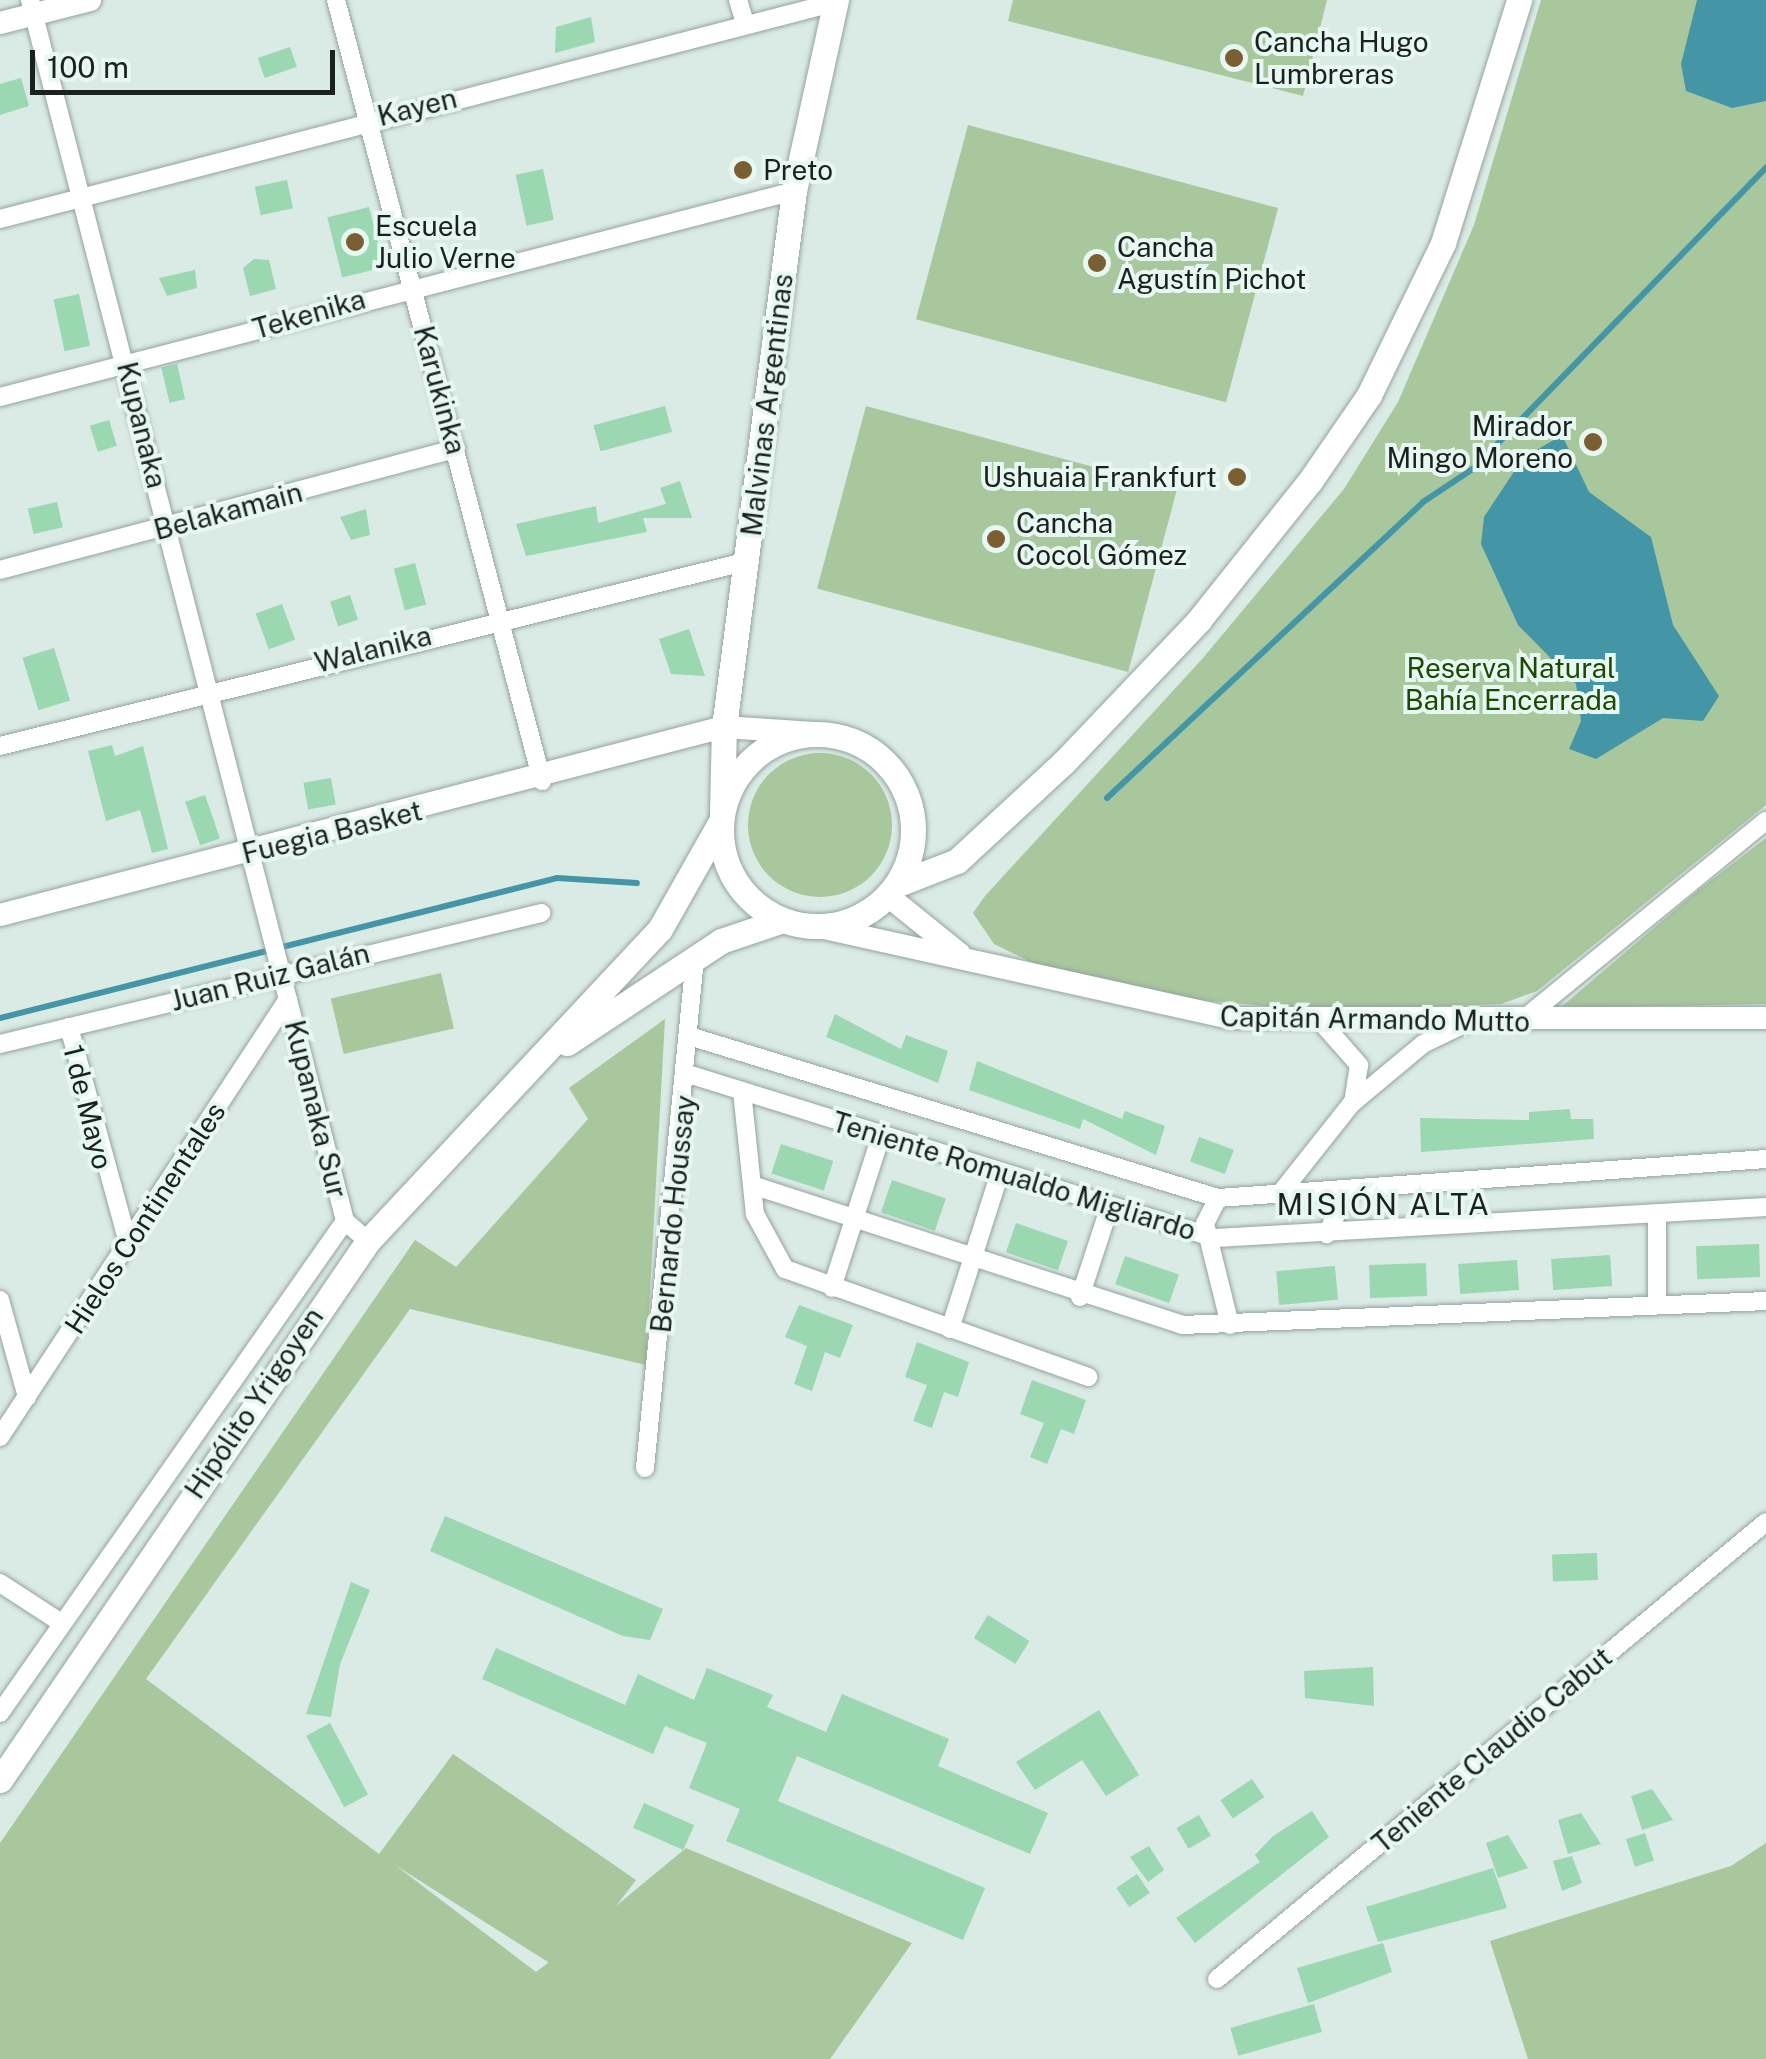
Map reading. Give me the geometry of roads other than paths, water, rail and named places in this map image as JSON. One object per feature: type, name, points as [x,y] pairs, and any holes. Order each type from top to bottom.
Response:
[{"type":"main road","points":[[722,817],[733,878],[783,920],[815,926],[854,918],[893,890],[958,860],[1064,762],[1199,620],[1310,481],[1369,395],[1443,244],[1519,0]]},
{"type":"main road","name":"Malvinas Argentinas","points":[[722,817],[722,740],[794,191],[836,1]]},
{"type":"main road","points":[[546,1056],[660,930],[722,817],[730,788],[764,749],[814,733],[865,746],[902,783],[914,834],[893,890]]},
{"type":"main road","points":[[546,1056],[695,958],[783,920]]},
{"type":"main road","name":"Hipólito Yrigoyen","points":[[0,1780],[368,1241],[546,1056]]},
{"type":"street","points":[[0,23],[31,8],[90,0]]},
{"type":"street","name":"Karukinka","points":[[336,0],[542,780]]},
{"type":"street","points":[[738,0],[744,23]]},
{"type":"street","name":"Kayen","points":[[0,219],[836,1]]},
{"type":"street","name":"Kupanaka","points":[[31,8],[84,197],[250,851]]},
{"type":"street","name":"Tekenika","points":[[0,398],[412,285],[794,191]]},
{"type":"street","name":"Belakamain","points":[[0,570],[456,450]]},
{"type":"street","name":"Walanika","points":[[0,746],[500,616],[748,561]]},
{"type":"street","points":[[722,740],[814,733]]},
{"type":"street","name":"Fuegia Basket","points":[[0,914],[664,749],[722,740]]},
{"type":"street","points":[[1520,1023],[1766,820]]},
{"type":"street","name":"Kupanaka Sur","points":[[250,851],[345,1221],[368,1241]]},
{"type":"street","name":"Capitán Armando Mutto","points":[[893,890],[928,935],[990,969]]},
{"type":"street","name":"Juan Ruiz Galán","points":[[0,1044],[281,967],[542,914]]},
{"type":"street","name":"Capitán Armando Mutto","points":[[815,926],[1189,1014],[1323,1024],[1766,1018]]},
{"type":"street","name":"Bernardo Houssay","points":[[645,1468],[688,1074],[695,958]]},
{"type":"street","name":"Hielos Continentales","points":[[0,1437],[288,998]]},
{"type":"street","points":[[1323,1024],[1360,1065],[1352,1104]]},
{"type":"street","points":[[1280,1195],[1352,1104],[1423,1044],[1464,1024]]},
{"type":"street","name":"1 de Mayo","points":[[68,1027],[128,1243]]},
{"type":"street","name":"Teniente Romualdo Migliardo","points":[[688,1036],[1218,1198],[1766,1159]]},
{"type":"street","name":"Teniente Romualdo Migliardo","points":[[688,1074],[999,1175],[1215,1238],[1766,1207]]},
{"type":"street","points":[[742,1091],[752,1184],[770,1253],[832,1288],[1088,1377]]},
{"type":"street","points":[[832,1288],[881,1136]]},
{"type":"street","points":[[950,1329],[999,1175]]},
{"type":"street","points":[[752,1184],[1153,1320],[1230,1324],[1766,1301]]},
{"type":"street","points":[[1325,1192],[1339,1209],[1327,1234]]},
{"type":"street","points":[[1218,1198],[1205,1215],[1215,1238],[1230,1324]]},
{"type":"street","points":[[1080,1296],[1109,1209]]},
{"type":"street","points":[[1657,1214],[1658,1306]]},
{"type":"street","points":[[0,1713],[60,1622],[345,1221]]},
{"type":"street","points":[[0,1300],[27,1397]]},
{"type":"street","name":"Teniente Claudio Cabut","points":[[1218,1978],[1766,1522]]},
{"type":"street","points":[[0,1583],[60,1622]]},
{"type":"water","points":[[1697,0],[1766,0],[1766,101],[1732,108],[1686,91],[1681,64]]},
{"type":"water","points":[[1562,435],[1589,492],[1651,537],[1673,625],[1719,696],[1703,721],[1663,718],[1596,759],[1569,749],[1581,721],[1576,684],[1518,625],[1481,544],[1484,517],[1523,458]]},
{"type":"waterway","points":[[1107,798],[1423,502],[1474,468],[1766,168]]},
{"type":"waterway","points":[[0,1018],[557,878],[637,883]]},
{"type":"place","name":"Cancha Hugo Lumbreras","points":[[1234,58]]},
{"type":"place","name":"Preto","points":[[743,170]]},
{"type":"place","name":"Escuela Julio Verne","points":[[355,242]]},
{"type":"place","name":"Cancha Agustín Pichot","points":[[1097,263]]},
{"type":"place","name":"Mirador Mingo Moreno","points":[[1593,442]]},
{"type":"place","name":"Ushuaia Frankfurt","points":[[1237,477]]},
{"type":"place","name":"Cancha Cocol Gómez","points":[[996,539]]},
{"type":"district","name":"MISIÓN ALTA","points":[[1384,1204]]},
{"type":"park label","name":"Reserva Natural Bahía Encerrada","points":[[1511,684]]}]
